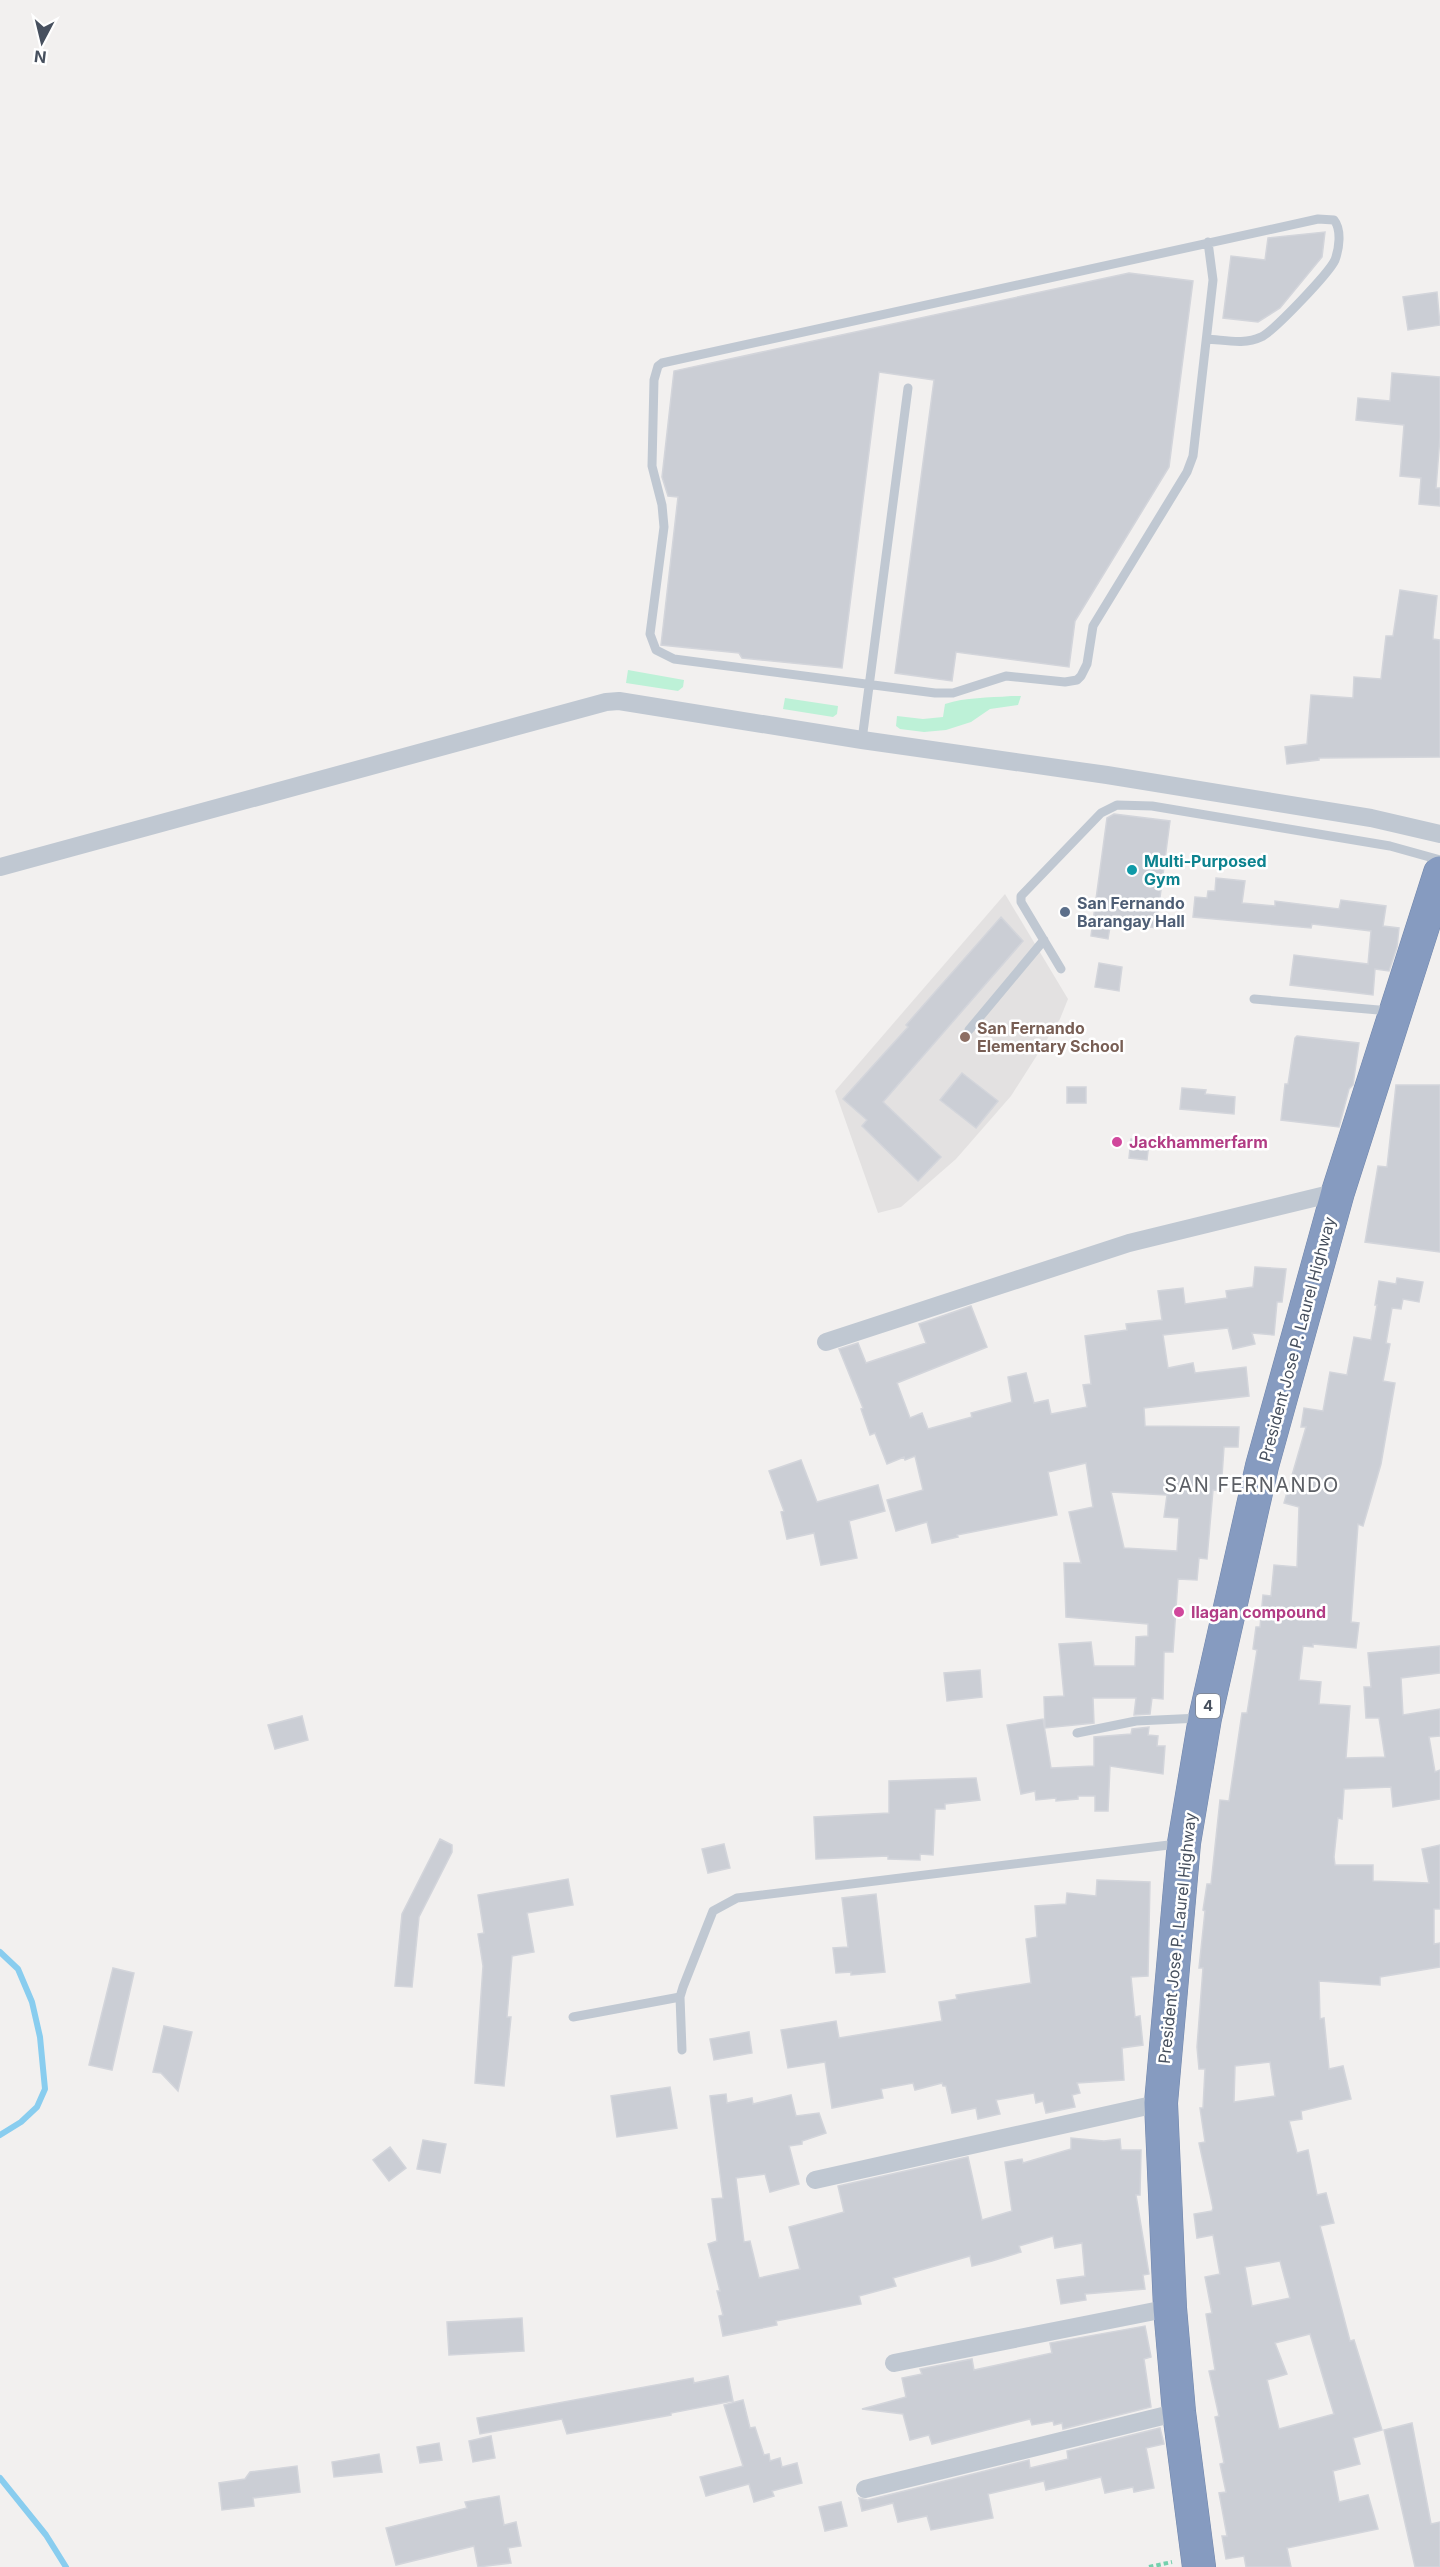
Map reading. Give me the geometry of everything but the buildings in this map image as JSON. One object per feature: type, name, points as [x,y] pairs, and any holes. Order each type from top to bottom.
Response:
[{"type":"highway","name":"President Jose P. Laurel Highway","points":[[1199,2567],[1179,2412],[1170,2308],[1161,2103],[1184,1843],[1205,1718],[1262,1466],[1338,1192],[1440,873]]},
{"type":"street","points":[[0,867],[613,701],[633,702],[862,740],[1130,778],[1382,820],[1440,834]]},
{"type":"street","points":[[826,1342],[1129,1243],[1338,1192]]},
{"type":"street","points":[[815,2180],[1161,2103]]},
{"type":"street","points":[[894,2363],[1170,2308]]},
{"type":"street","points":[[865,2489],[1179,2412]]},
{"type":"lane","points":[[1207,339],[1240,342],[1253,340],[1270,331],[1332,265],[1337,252],[1339,230],[1334,220],[1318,219],[1208,242],[668,360],[658,366],[653,389],[652,465],[662,505],[664,527],[650,626],[651,640],[656,651],[674,659],[945,694],[1006,676],[1065,682],[1077,680],[1087,664],[1093,626],[1191,464],[1195,448],[1213,280],[1208,242]]},
{"type":"lane","points":[[862,740],[908,388]]},
{"type":"lane","points":[[1061,969],[1021,902],[1021,896],[1101,813],[1117,805],[1152,806],[1372,843],[1440,860]]},
{"type":"lane","points":[[969,1030],[1044,940]]},
{"type":"lane","points":[[1254,999],[1395,1011]]},
{"type":"lane","points":[[1077,1733],[1136,1721],[1205,1718]]},
{"type":"lane","points":[[682,2050],[680,1997],[713,1911],[737,1898],[1184,1843]]},
{"type":"lane","points":[[573,2017],[680,1997]]},
{"type":"shaded area","name":"San Fernando Elementary School","points":[[1005,894],[1068,999],[1060,1019],[1011,1096],[956,1159],[901,1207],[878,1213],[835,1091]]},
{"type":"green space","points":[[628,670],[684,680],[683,687],[678,691],[626,683]]},
{"type":"green space","points":[[1021,696],[1018,705],[990,709],[971,722],[946,730],[924,732],[900,729],[896,726],[897,716],[923,719],[943,717],[945,704],[969,699]]},
{"type":"green space","points":[[785,698],[838,706],[837,714],[833,717],[783,709]]},
{"type":"waterway","points":[[0,1952],[18,1969],[32,2002],[40,2037],[45,2089],[37,2107],[21,2122],[0,2135]]},
{"type":"waterway","points":[[0,2478],[46,2535],[66,2567]]},
{"type":"place","name":"Multi-Purposed Gym","points":[[1132,870]]},
{"type":"place","name":"San Fernando Barangay Hall","points":[[1065,912]]},
{"type":"place","name":"San Fernando Elementary School","points":[[965,1037]]},
{"type":"place","name":"Jackhammerfarm","points":[[1117,1142]]},
{"type":"place","name":"Ilagan compound","points":[[1179,1612]]},
{"type":"district","name":"SAN FERNANDO","points":[[1252,1485]]}]
